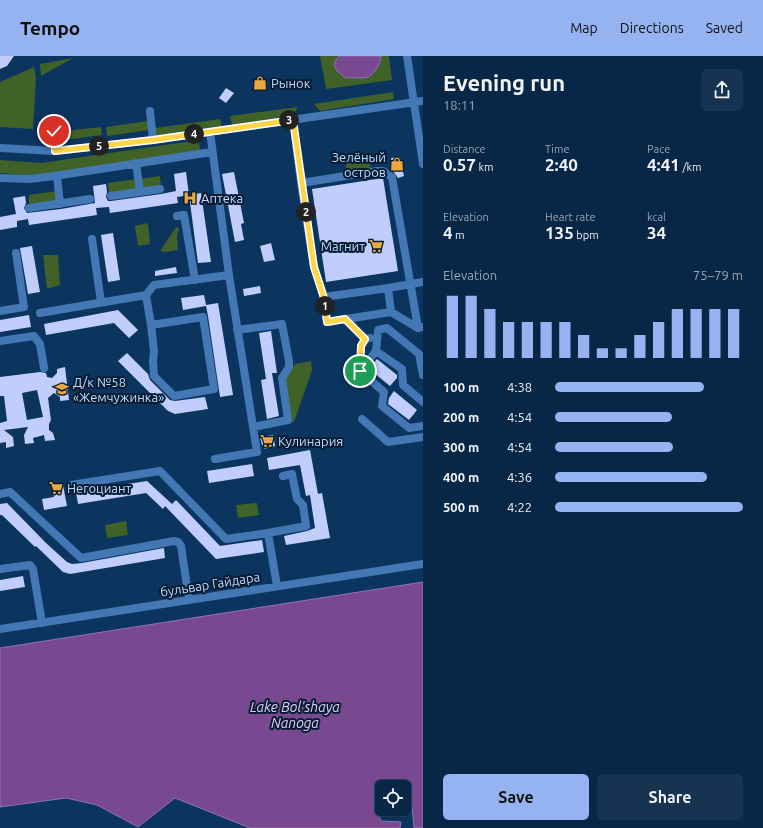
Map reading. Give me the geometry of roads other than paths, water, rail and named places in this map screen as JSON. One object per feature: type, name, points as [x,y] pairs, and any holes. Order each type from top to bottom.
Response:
[{"type":"street","points":[[407,56],[423,164]]},
{"type":"street","points":[[0,148],[55,151],[153,140],[423,101]]},
{"type":"street","points":[[150,111],[153,140]]},
{"type":"street","points":[[293,120],[314,267],[324,298],[327,322],[391,312],[421,327]]},
{"type":"street","points":[[52,124],[55,151]]},
{"type":"street","points":[[210,132],[237,330],[257,452],[215,459]]},
{"type":"street","points":[[0,178],[29,179],[57,176],[212,152]]},
{"type":"street","points":[[136,163],[140,192]]},
{"type":"street","points":[[302,183],[373,171],[383,171],[392,177],[411,284],[421,327]]},
{"type":"street","points":[[57,176],[60,204]]},
{"type":"street","points":[[111,196],[160,189]]},
{"type":"street","points":[[30,208],[90,199]]},
{"type":"street","points":[[177,216],[184,215],[195,280]]},
{"type":"street","points":[[92,239],[101,302]]},
{"type":"street","points":[[0,311],[24,307],[16,253]]},
{"type":"street","points":[[40,313],[146,295],[154,285],[229,275]]},
{"type":"street","points":[[324,298],[423,282]]},
{"type":"street","points":[[388,288],[391,312]]},
{"type":"street","points":[[146,295],[154,351],[154,376],[174,396],[214,389],[203,317],[151,325]]},
{"type":"street","points":[[360,371],[376,351],[377,333],[375,314]]},
{"type":"street","points":[[345,319],[365,339]]},
{"type":"street","points":[[237,330],[282,324],[289,361],[289,368],[282,378],[288,420],[253,427]]},
{"type":"street","points":[[360,371],[361,346],[365,339],[387,328],[419,354],[423,375]]},
{"type":"street","points":[[0,341],[34,336],[40,344],[44,368]]},
{"type":"street","points":[[376,351],[402,369],[402,385],[423,402]]},
{"type":"street","points":[[360,371],[384,392],[382,406],[409,428],[423,426]]},
{"type":"street","points":[[362,419],[388,442],[423,437]]},
{"type":"street","points":[[71,485],[160,471],[226,539],[306,526],[303,505],[297,499],[292,474],[283,476]]},
{"type":"street","points":[[0,494],[10,492],[81,558],[174,541],[178,542],[181,546],[189,600]]},
{"type":"street","points":[[268,533],[277,586]]},
{"type":"street","name":"бульвар Гайдара","points":[[0,629],[423,564]]},
{"type":"street","points":[[0,569],[30,565],[33,569],[42,623]]},
{"type":"water","points":[[339,56],[381,56],[377,68],[371,76],[363,78],[346,78],[337,71],[334,65]]},
{"type":"water","name":"Lake Bol'shaya Nanoga","points":[[423,582],[423,828],[414,828],[411,807],[411,780],[375,780],[375,816],[379,816],[381,821],[401,822],[400,828],[250,828],[175,798],[138,827],[97,805],[66,798],[0,807],[0,648]]},
{"type":"place","name":"Рынок","points":[[260,83]]},
{"type":"place","name":"Зелёный остров","points":[[397,164]]},
{"type":"place","name":"Аптека","points":[[190,198]]},
{"type":"place","name":"Магнит","points":[[376,246]]},
{"type":"place","name":"Д/к №58 «Жемчужинка»","points":[[62,389]]},
{"type":"place","name":"Кулинария","points":[[267,441]]},
{"type":"place","name":"Негоциант","points":[[56,488]]}]
